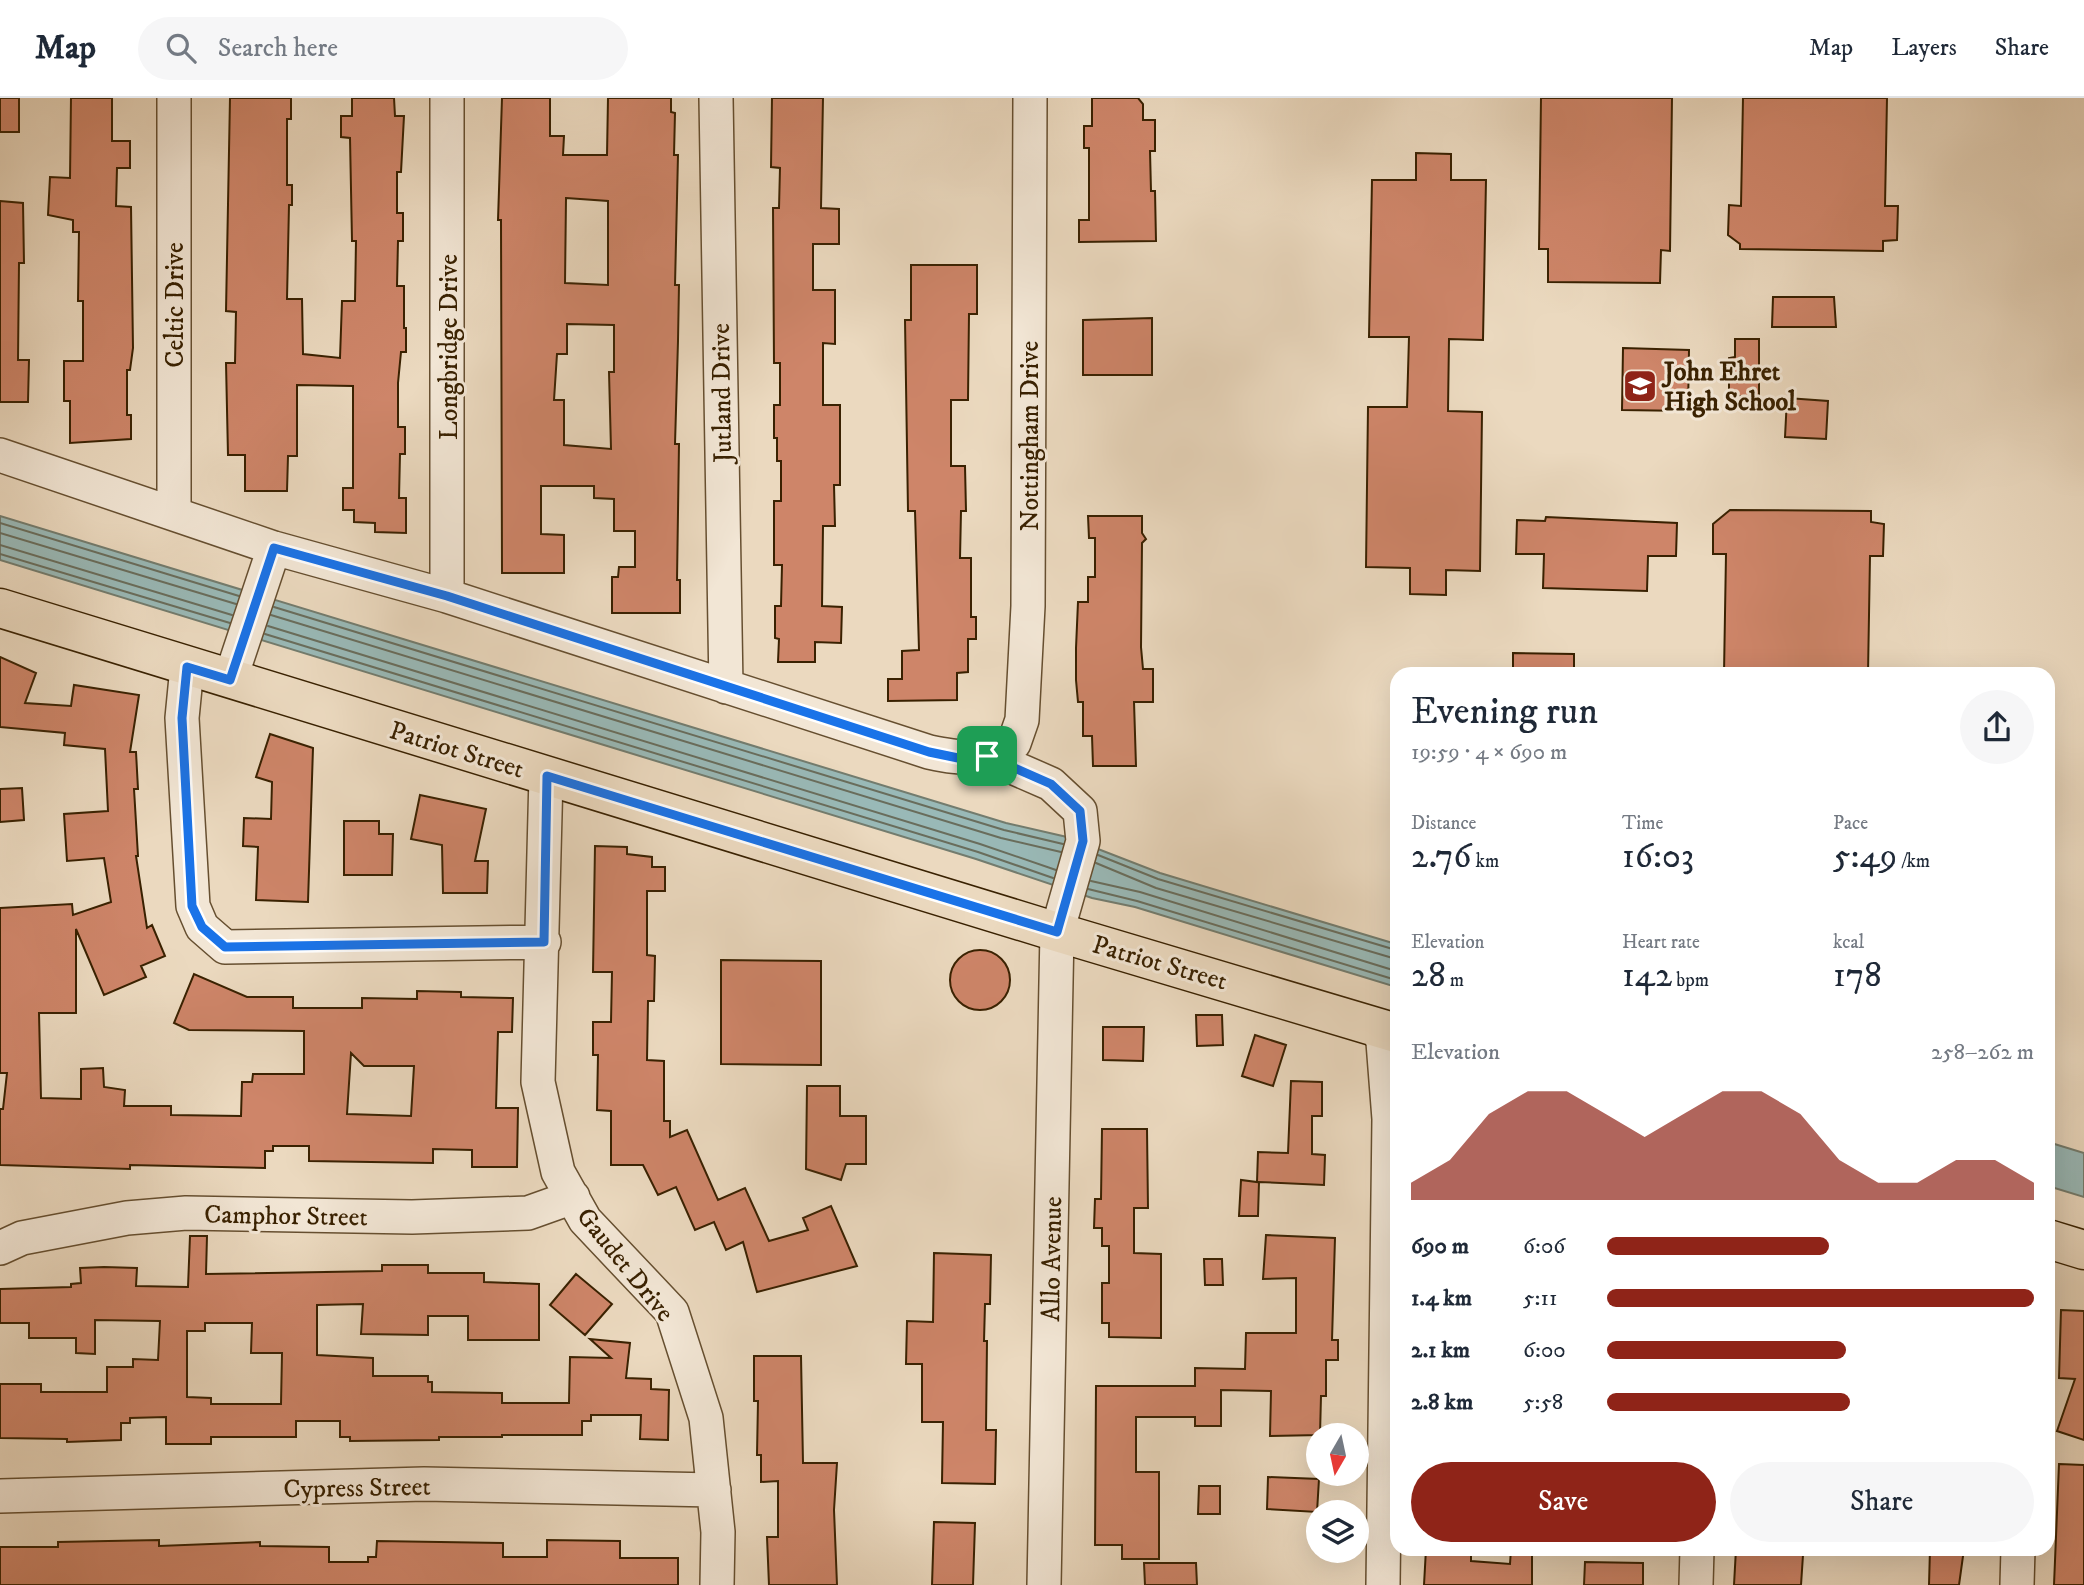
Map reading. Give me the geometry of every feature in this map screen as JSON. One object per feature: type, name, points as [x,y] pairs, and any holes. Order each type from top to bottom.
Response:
[{"type":"main road","name":"Patriot Street","points":[[0,608],[187,667],[233,671],[547,776],[1061,917],[1387,1029]]},
{"type":"main road","points":[[2055,1241],[2084,1250]]},
{"type":"street","name":"Celtic Drive","points":[[174,98],[174,512]]},
{"type":"street","name":"Longbridge Drive","points":[[447,98],[447,596]]},
{"type":"street","name":"Jutland Drive","points":[[716,98],[726,687]]},
{"type":"street","name":"Nottingham Drive","points":[[987,756],[1014,743],[1022,720],[1028,606],[1030,98]]},
{"type":"street","points":[[0,455],[174,512],[268,562],[447,596],[929,752],[963,759],[987,756]]},
{"type":"street","points":[[233,671],[268,562]]},
{"type":"street","points":[[187,667],[182,718],[192,906],[202,927],[225,947],[544,942]]},
{"type":"street","name":"Allo Avenue","points":[[987,756],[1051,784],[1080,811],[1083,841],[1061,917],[1044,1585]]},
{"type":"street","name":"Gaudet Drive","points":[[547,776],[538,1082],[558,1172],[585,1220],[672,1312],[706,1418],[718,1532],[717,1585]]},
{"type":"street","points":[[1387,1029],[1383,1042],[1390,1093]]},
{"type":"street","name":"Camphor Street","points":[[0,1248],[22,1238],[127,1218],[186,1213],[412,1217],[528,1213],[573,1197]]},
{"type":"street","points":[[1383,1585],[1390,1256]]},
{"type":"street","name":"Cypress Street","points":[[0,1496],[424,1484],[714,1490]]},
{"type":"street","points":[[1696,1585],[1697,1556]]},
{"type":"street","points":[[2017,1585],[2018,1556]]},
{"type":"water","points":[[0,516],[1006,823],[1067,837],[1160,873],[1390,942],[1390,985],[1135,907],[1092,898],[976,859],[0,560]]},
{"type":"water","points":[[2055,1144],[2084,1153],[2084,1197],[2055,1188]]},
{"type":"building","points":[[0,98],[19,98],[19,132],[0,132]]},
{"type":"building","points":[[71,98],[112,98],[112,141],[130,141],[130,168],[117,168],[116,206],[131,207],[133,348],[130,370],[127,370],[127,415],[131,415],[131,439],[70,443],[70,401],[64,401],[64,361],[83,361],[83,301],[78,301],[79,232],[73,232],[73,220],[48,215],[50,177],[70,178]]},
{"type":"building","points":[[230,98],[291,98],[291,119],[287,119],[287,185],[292,185],[292,205],[289,205],[287,299],[302,299],[303,354],[340,358],[342,301],[355,301],[356,241],[352,241],[350,138],[341,137],[341,116],[352,116],[352,98],[394,98],[395,116],[404,116],[401,172],[397,172],[397,213],[403,213],[403,241],[398,241],[397,286],[404,286],[406,328],[406,352],[401,352],[398,383],[398,427],[405,427],[405,454],[400,454],[399,498],[406,498],[406,533],[375,532],[375,523],[354,522],[354,510],[343,510],[343,488],[353,488],[353,386],[297,385],[297,456],[288,456],[287,491],[245,491],[245,455],[228,455],[226,363],[235,363],[236,312],[226,311]]},
{"type":"building","points":[[502,98],[550,98],[550,136],[564,136],[563,155],[607,155],[608,98],[671,98],[671,112],[675,113],[674,155],[678,155],[675,285],[679,285],[675,444],[679,444],[677,580],[680,580],[680,613],[612,613],[612,577],[618,577],[619,567],[635,567],[635,531],[614,531],[614,499],[594,498],[594,486],[541,486],[541,534],[564,535],[564,573],[502,573],[501,220],[498,220]],"holes":[[[566,198],[608,201],[608,285],[565,283]],[[567,324],[614,325],[614,372],[609,372],[611,449],[564,445],[564,400],[554,400],[557,354],[567,354]]]},
{"type":"building","points":[[772,98],[823,98],[821,208],[839,209],[839,244],[813,244],[813,290],[835,290],[835,344],[823,343],[823,405],[840,405],[840,485],[834,485],[835,526],[823,526],[822,606],[842,607],[841,643],[815,642],[815,662],[778,662],[779,639],[775,638],[775,606],[781,606],[782,565],[774,565],[774,501],[781,501],[781,461],[777,461],[777,438],[774,438],[774,405],[780,405],[780,363],[774,363],[773,208],[779,208],[780,168],[771,167]]},
{"type":"building","points":[[1092,98],[1138,98],[1143,104],[1143,120],[1155,120],[1155,151],[1150,151],[1151,191],[1155,191],[1156,241],[1079,242],[1079,220],[1089,220],[1089,148],[1084,148],[1084,126],[1092,126]]},
{"type":"building","points":[[1541,98],[1672,98],[1670,251],[1661,250],[1660,283],[1548,282],[1548,249],[1539,249]]},
{"type":"building","points":[[1743,98],[1887,98],[1885,206],[1898,206],[1897,240],[1883,241],[1883,251],[1740,249],[1740,244],[1728,235],[1729,205],[1741,206]]},
{"type":"building","points":[[1416,153],[1451,154],[1451,180],[1486,180],[1483,340],[1449,339],[1448,411],[1482,412],[1480,571],[1446,570],[1446,595],[1410,594],[1410,568],[1366,567],[1368,407],[1407,407],[1409,337],[1369,337],[1372,180],[1416,180]]},
{"type":"building","points":[[0,201],[23,203],[24,263],[19,263],[18,360],[29,360],[28,402],[0,402]]},
{"type":"building","points":[[911,265],[977,265],[977,314],[969,314],[968,400],[951,400],[951,466],[965,466],[966,511],[961,511],[960,558],[971,558],[971,617],[976,617],[976,639],[968,639],[968,672],[957,673],[957,700],[888,701],[888,679],[902,679],[902,651],[919,650],[915,511],[908,511],[905,320],[911,320]]},
{"type":"building","points":[[1773,297],[1834,297],[1836,327],[1772,327]]},
{"type":"building","points":[[1152,318],[1152,375],[1083,375],[1083,320]]},
{"type":"building","points":[[1735,339],[1759,339],[1759,396],[1729,396],[1729,358],[1735,357]]},
{"type":"building","points":[[1623,348],[1689,350],[1688,411],[1622,410]]},
{"type":"building","points":[[1787,398],[1828,401],[1826,439],[1785,437]]},
{"type":"building","points":[[1730,510],[1871,511],[1871,522],[1884,524],[1883,556],[1870,556],[1868,667],[1724,667],[1726,554],[1713,554],[1713,524]]},
{"type":"building","points":[[1088,516],[1142,516],[1142,533],[1146,539],[1142,543],[1141,647],[1143,669],[1153,669],[1153,702],[1134,702],[1136,766],[1093,766],[1092,736],[1083,736],[1083,702],[1078,702],[1076,648],[1078,602],[1088,602],[1088,577],[1095,577],[1095,538],[1089,538]]},
{"type":"building","points":[[1546,517],[1677,523],[1676,556],[1648,556],[1647,591],[1543,588],[1544,554],[1516,554],[1517,520],[1545,521]]},
{"type":"building","points":[[1513,653],[1574,654],[1574,667],[1513,667]]},
{"type":"building","points":[[0,657],[36,673],[25,703],[71,706],[74,685],[139,695],[130,752],[136,752],[136,856],[147,928],[152,925],[165,956],[141,966],[146,977],[104,995],[76,929],[76,1013],[39,1013],[41,1098],[81,1099],[81,1069],[103,1068],[104,1087],[125,1090],[124,1106],[171,1106],[171,1115],[241,1116],[242,1082],[252,1082],[253,1074],[304,1074],[304,1031],[189,1030],[174,1023],[194,974],[247,997],[293,997],[293,1008],[362,1008],[362,998],[417,999],[417,991],[461,992],[461,997],[513,998],[512,1032],[498,1032],[496,1108],[518,1108],[517,1167],[472,1167],[472,1150],[433,1149],[433,1163],[309,1161],[309,1146],[273,1146],[273,1151],[265,1151],[265,1168],[130,1165],[130,1169],[0,1165],[0,1109],[3,1109],[7,1073],[0,1073],[0,908],[72,904],[73,915],[111,902],[104,858],[67,861],[64,814],[108,811],[105,749],[64,745],[65,733],[0,727]],"holes":[[[351,1053],[364,1066],[414,1066],[411,1116],[347,1114]]]},
{"type":"building","points":[[270,734],[313,748],[308,902],[256,900],[258,847],[243,846],[244,818],[271,819],[272,782],[256,777]]},
{"type":"building","points":[[22,788],[24,820],[0,822],[0,789]]},
{"type":"building","points":[[420,795],[486,809],[475,861],[488,861],[487,893],[443,893],[442,845],[411,839]]},
{"type":"building","points":[[344,821],[379,821],[379,834],[393,834],[392,875],[344,875]]},
{"type":"building","points":[[595,846],[627,847],[627,854],[652,857],[652,867],[665,867],[665,891],[647,891],[647,955],[655,956],[654,1001],[648,1001],[647,1060],[664,1061],[664,1121],[670,1121],[670,1137],[687,1130],[718,1200],[745,1188],[769,1241],[808,1230],[803,1218],[831,1206],[857,1266],[757,1292],[743,1242],[726,1250],[714,1222],[695,1230],[676,1187],[658,1195],[643,1165],[611,1165],[611,1111],[597,1110],[598,1055],[593,1055],[593,1022],[611,1022],[612,972],[593,972]]},
{"type":"building","points":[[980,950],[1001,959],[1010,980],[1001,1001],[980,1010],[959,1001],[950,980],[959,959]]},
{"type":"building","points":[[721,960],[821,961],[821,1065],[721,1064]]},
{"type":"building","points":[[1196,1015],[1222,1015],[1223,1045],[1197,1046]]},
{"type":"building","points":[[1103,1027],[1144,1027],[1143,1061],[1103,1060]]},
{"type":"building","points":[[1255,1035],[1286,1045],[1273,1086],[1242,1076]]},
{"type":"building","points":[[1291,1081],[1322,1082],[1322,1116],[1312,1116],[1312,1154],[1325,1155],[1324,1185],[1259,1182],[1258,1216],[1239,1216],[1241,1180],[1257,1182],[1258,1152],[1288,1153]]},
{"type":"building","points":[[807,1086],[840,1086],[840,1116],[866,1116],[866,1164],[846,1164],[841,1180],[806,1169]]},
{"type":"building","points":[[1102,1129],[1147,1129],[1148,1208],[1134,1208],[1134,1253],[1161,1254],[1161,1338],[1109,1337],[1109,1323],[1102,1323],[1102,1283],[1109,1283],[1109,1246],[1102,1246],[1102,1228],[1094,1228],[1095,1199],[1101,1199]]},
{"type":"building","points":[[1266,1235],[1335,1238],[1332,1340],[1338,1340],[1338,1360],[1326,1360],[1326,1396],[1321,1396],[1320,1423],[1306,1423],[1306,1435],[1270,1436],[1271,1391],[1221,1390],[1221,1426],[1195,1426],[1195,1417],[1136,1417],[1136,1472],[1159,1472],[1159,1559],[1122,1559],[1122,1545],[1095,1545],[1096,1386],[1195,1386],[1195,1368],[1245,1369],[1246,1333],[1296,1333],[1296,1278],[1263,1279]]},
{"type":"building","points":[[190,1236],[207,1236],[206,1274],[382,1271],[382,1265],[428,1265],[428,1273],[484,1273],[484,1282],[539,1284],[539,1340],[468,1340],[468,1316],[428,1316],[428,1335],[361,1334],[363,1304],[317,1305],[317,1355],[373,1358],[373,1376],[428,1376],[428,1382],[432,1382],[432,1392],[502,1393],[502,1403],[569,1403],[570,1357],[611,1358],[590,1339],[630,1343],[626,1378],[651,1379],[651,1389],[669,1390],[668,1440],[640,1439],[641,1415],[591,1415],[591,1421],[582,1421],[582,1435],[350,1441],[350,1437],[340,1437],[340,1421],[296,1421],[296,1437],[211,1437],[211,1444],[166,1444],[166,1417],[130,1418],[130,1423],[121,1423],[121,1440],[67,1442],[67,1439],[0,1438],[0,1384],[41,1384],[41,1392],[107,1392],[107,1367],[133,1367],[133,1359],[158,1360],[160,1321],[95,1320],[95,1354],[76,1353],[76,1338],[29,1338],[29,1323],[0,1323],[0,1289],[71,1287],[71,1284],[81,1283],[80,1268],[104,1267],[137,1268],[136,1286],[188,1287]],"holes":[[[205,1323],[252,1323],[251,1353],[282,1353],[281,1404],[211,1404],[211,1398],[187,1397],[187,1331],[205,1331]]]},
{"type":"building","points":[[934,1253],[991,1255],[990,1304],[985,1304],[984,1341],[987,1341],[986,1430],[996,1430],[995,1484],[942,1483],[943,1422],[922,1422],[922,1364],[906,1364],[907,1321],[933,1322]]},
{"type":"building","points":[[1204,1259],[1222,1259],[1223,1285],[1205,1285]]},
{"type":"building","points":[[576,1274],[612,1304],[585,1335],[550,1305]]},
{"type":"building","points":[[2061,1310],[2084,1311],[2084,1440],[2057,1431],[2075,1379],[2059,1378]]},
{"type":"building","points":[[754,1356],[801,1356],[803,1463],[837,1463],[834,1510],[837,1585],[769,1585],[767,1537],[778,1537],[778,1481],[761,1482],[761,1455],[757,1455],[758,1401],[754,1401]]},
{"type":"building","points":[[2059,1464],[2084,1465],[2084,1585],[2054,1585]]},
{"type":"building","points":[[1268,1477],[1306,1478],[1306,1486],[1319,1486],[1318,1500],[1306,1500],[1306,1511],[1267,1509]]},
{"type":"building","points":[[1199,1486],[1220,1486],[1220,1514],[1198,1514]]},
{"type":"building","points":[[934,1522],[975,1523],[973,1585],[932,1585]]},
{"type":"building","points":[[159,1540],[159,1546],[260,1542],[260,1546],[329,1547],[329,1562],[368,1562],[368,1557],[376,1557],[377,1541],[503,1543],[503,1557],[547,1557],[547,1540],[620,1541],[620,1558],[678,1558],[678,1585],[0,1585],[0,1547],[58,1547],[58,1542]]},
{"type":"building","points":[[1426,1556],[1471,1556],[1471,1561],[1510,1564],[1511,1556],[1532,1556],[1532,1585],[1424,1585]]},
{"type":"building","points":[[1736,1556],[1803,1556],[1801,1585],[1734,1585]]},
{"type":"building","points":[[1930,1556],[1963,1556],[1959,1585],[1929,1585]]},
{"type":"building","points":[[1585,1562],[1643,1563],[1643,1585],[1584,1585]]},
{"type":"building","points":[[1144,1563],[1196,1563],[1197,1585],[1145,1585]]},
{"type":"place","name":"John Ehret High School","points":[[1640,386]]},
{"type":"route","points":[[274,548],[447,596],[929,752],[963,759],[987,756],[1051,784],[1080,811],[1083,841],[1057,932],[547,776],[544,942],[225,947],[202,927],[192,906],[182,718],[187,667],[230,680],[274,548]]}]
